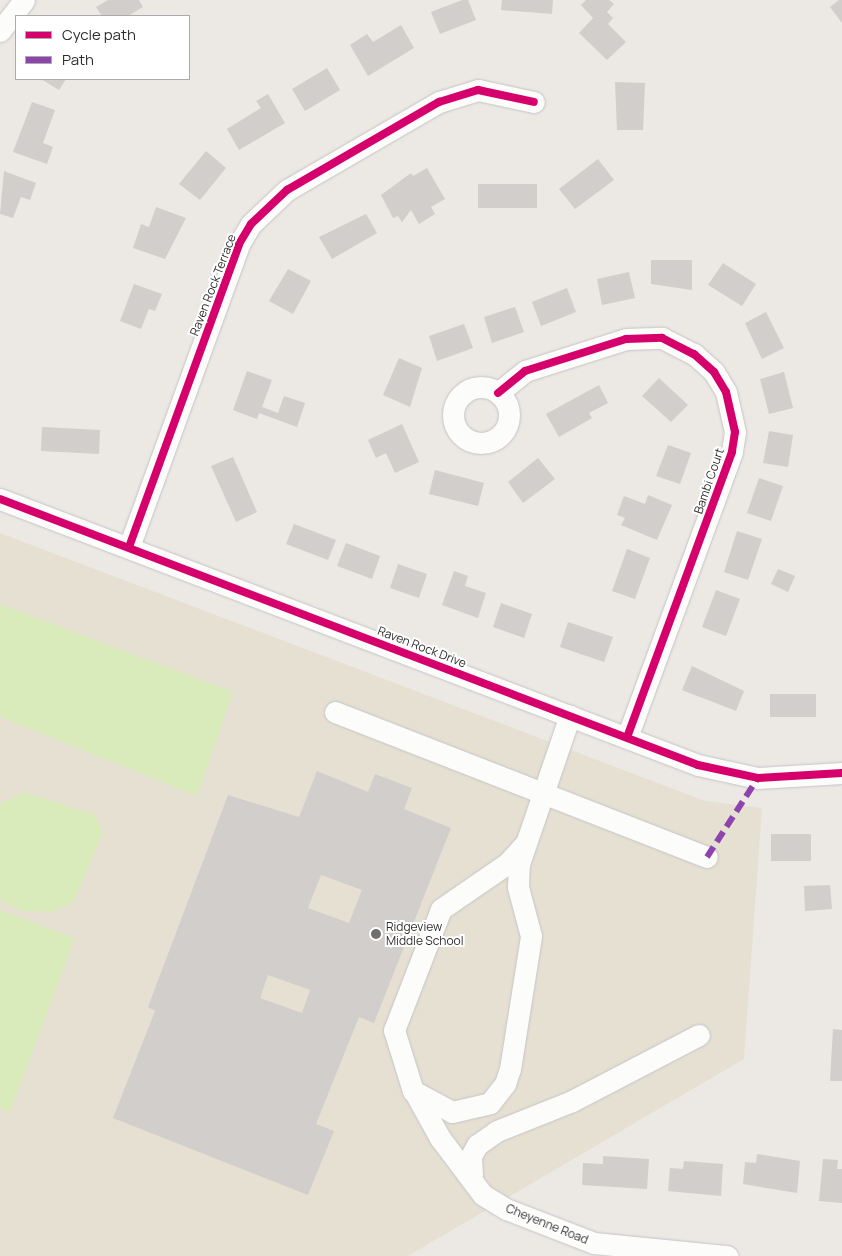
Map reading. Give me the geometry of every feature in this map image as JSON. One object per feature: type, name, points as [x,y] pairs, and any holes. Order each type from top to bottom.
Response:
[{"type":"street","points":[[0,31],[24,0]]},
{"type":"street","name":"Raven Rock Terrace","points":[[129,547],[239,244],[251,224],[287,190],[439,102],[478,90],[534,102]]},
{"type":"street","name":"Bambi Court","points":[[498,393],[525,371],[626,339],[662,338],[700,360],[726,392],[734,432],[732,452],[627,737]]},
{"type":"street","name":"Raven Rock Drive","points":[[0,499],[698,765],[758,778],[842,773]]},
{"type":"street","points":[[335,712],[543,791],[707,857]]},
{"type":"street","points":[[413,1091],[452,1112],[490,1103],[505,1084],[531,936],[518,887],[525,844],[570,715]]},
{"type":"street","name":"Cheyenne Road","points":[[525,844],[508,863],[441,909],[431,927],[394,1030],[413,1091],[440,1138],[472,1175],[483,1195],[506,1209],[594,1243],[726,1256]]},
{"type":"street","points":[[472,1175],[471,1156],[477,1145],[497,1131],[572,1101],[699,1035]]},
{"type":"shaded area","name":"Ridgeview Middle School","points":[[0,533],[705,801],[762,808],[744,1059],[408,1256],[0,1256]]},
{"type":"green space","points":[[0,604],[233,692],[197,796],[0,717]]},
{"type":"green space","points":[[25,792],[95,815],[103,833],[73,903],[52,912],[21,911],[0,900],[0,804]]},
{"type":"green space","points":[[0,910],[75,938],[10,1112],[0,1108]]},
{"type":"building","points":[[108,0],[139,0],[143,7],[130,15],[101,15],[96,7]]},
{"type":"building","points":[[462,0],[468,0],[476,20],[440,34],[431,12]]},
{"type":"building","points":[[502,0],[553,0],[552,14],[501,10]]},
{"type":"building","points":[[586,0],[609,0],[614,4],[607,12],[613,18],[608,24],[626,42],[607,60],[579,33],[593,18],[581,5]]},
{"type":"building","points":[[839,0],[842,0],[842,23],[830,7]]},
{"type":"building","points":[[401,25],[414,48],[368,76],[350,45],[367,34],[373,42]]},
{"type":"building","points":[[327,68],[340,90],[305,111],[292,89]]},
{"type":"building","points":[[43,80],[65,80],[59,90]]},
{"type":"building","points":[[615,82],[645,83],[643,130],[617,130]]},
{"type":"building","points":[[268,94],[285,123],[239,150],[227,129],[261,108],[256,101]]},
{"type":"building","points":[[32,102],[55,110],[43,143],[53,147],[47,164],[13,152]]},
{"type":"building","points":[[206,151],[226,168],[200,200],[179,184]]},
{"type":"building","points":[[598,159],[614,180],[575,209],[559,189]]},
{"type":"building","points":[[427,168],[445,199],[431,207],[435,214],[419,224],[411,210],[402,222],[398,216],[393,218],[381,195],[411,173],[413,176]]},
{"type":"building","points":[[4,171],[36,183],[30,200],[21,197],[13,218],[0,214]]},
{"type":"building","points":[[478,184],[537,184],[537,208],[478,208]]},
{"type":"building","points":[[156,207],[186,218],[165,259],[133,248],[141,224],[149,227]]},
{"type":"building","points":[[366,214],[377,233],[332,259],[319,237]]},
{"type":"building","points":[[651,260],[692,260],[692,290],[651,284]]},
{"type":"building","points":[[723,263],[756,284],[742,306],[708,285]]},
{"type":"building","points":[[288,269],[311,281],[293,314],[269,301]]},
{"type":"building","points":[[629,272],[635,298],[602,305],[597,279]]},
{"type":"building","points":[[134,284],[162,294],[155,311],[149,309],[141,329],[120,321]]},
{"type":"building","points":[[567,288],[576,312],[541,326],[532,302]]},
{"type":"building","points":[[515,307],[524,332],[492,343],[484,317]]},
{"type":"building","points":[[766,312],[784,348],[762,359],[745,323]]},
{"type":"building","points":[[464,324],[473,348],[437,361],[429,336]]},
{"type":"building","points":[[399,358],[422,368],[410,407],[383,395]]},
{"type":"building","points":[[247,371],[272,380],[262,407],[278,413],[284,396],[305,403],[297,427],[259,413],[257,419],[233,410]]},
{"type":"building","points":[[784,372],[793,408],[769,414],[760,379]]},
{"type":"building","points":[[659,378],[688,405],[671,422],[642,396]]},
{"type":"building","points":[[599,385],[608,403],[589,413],[592,418],[559,437],[546,414]]},
{"type":"building","points":[[402,424],[419,462],[395,473],[386,453],[376,458],[368,440]]},
{"type":"building","points":[[42,427],[100,430],[99,454],[41,451]]},
{"type":"building","points":[[769,431],[793,435],[788,467],[763,463]]},
{"type":"building","points":[[668,445],[691,453],[680,484],[656,476]]},
{"type":"building","points":[[233,457],[257,512],[236,522],[211,466]]},
{"type":"building","points":[[538,458],[555,479],[523,503],[508,482]]},
{"type":"building","points":[[435,470],[484,483],[478,506],[429,494]]},
{"type":"building","points":[[759,478],[783,486],[771,521],[747,513]]},
{"type":"building","points":[[648,495],[672,505],[657,540],[621,525],[625,518],[617,515],[624,496],[645,504]]},
{"type":"building","points":[[294,524],[336,540],[328,560],[286,544]]},
{"type":"building","points":[[737,531],[762,539],[748,580],[724,572]]},
{"type":"building","points":[[346,543],[380,556],[372,579],[337,566]]},
{"type":"building","points":[[627,549],[650,558],[635,599],[612,591]]},
{"type":"building","points":[[398,564],[427,574],[419,598],[390,588]]},
{"type":"building","points":[[778,569],[795,576],[788,592],[771,584]]},
{"type":"building","points":[[454,571],[468,576],[465,586],[486,593],[478,618],[442,605]]},
{"type":"building","points":[[716,590],[740,599],[726,636],[702,627]]},
{"type":"building","points":[[501,603],[532,614],[524,638],[493,627]]},
{"type":"building","points":[[568,622],[613,637],[604,662],[560,647]]},
{"type":"building","points":[[692,666],[744,691],[736,711],[682,690]]},
{"type":"building","points":[[770,694],[816,694],[816,717],[770,717]]},
{"type":"building","points":[[317,771],[368,792],[375,774],[412,788],[404,809],[451,828],[374,1023],[359,1017],[316,1124],[334,1131],[308,1195],[113,1118],[155,1011],[148,1007],[228,795],[299,817]],"holes":[[[321,875],[362,890],[349,923],[308,908]],[[268,975],[310,990],[302,1013],[260,998]]]},
{"type":"building","points":[[771,834],[811,834],[811,861],[771,861]]},
{"type":"building","points":[[830,885],[832,909],[805,911],[804,886]]},
{"type":"building","points":[[833,1029],[842,1030],[842,1081],[830,1081]]},
{"type":"building","points":[[757,1154],[800,1161],[797,1193],[743,1184],[745,1162],[756,1163]]},
{"type":"building","points":[[603,1156],[649,1159],[647,1189],[582,1185],[583,1163],[603,1164]]},
{"type":"building","points":[[823,1159],[838,1160],[837,1169],[842,1169],[842,1203],[819,1201]]},
{"type":"building","points":[[684,1161],[723,1164],[721,1196],[668,1191],[670,1168],[683,1169]]},
{"type":"marked path","points":[[707,857],[758,778]]},
{"type":"cycle path","points":[[129,547],[239,244],[251,224],[287,190],[439,102],[478,90],[534,102]]},
{"type":"cycle path","points":[[498,393],[525,371],[626,339],[662,338],[694,354],[714,372],[726,392],[735,432],[732,452],[627,737]]},
{"type":"cycle path","points":[[0,499],[698,765],[758,778],[842,773]]},
{"type":"place","name":"Ridgeview Middle School","points":[[376,934]]}]
